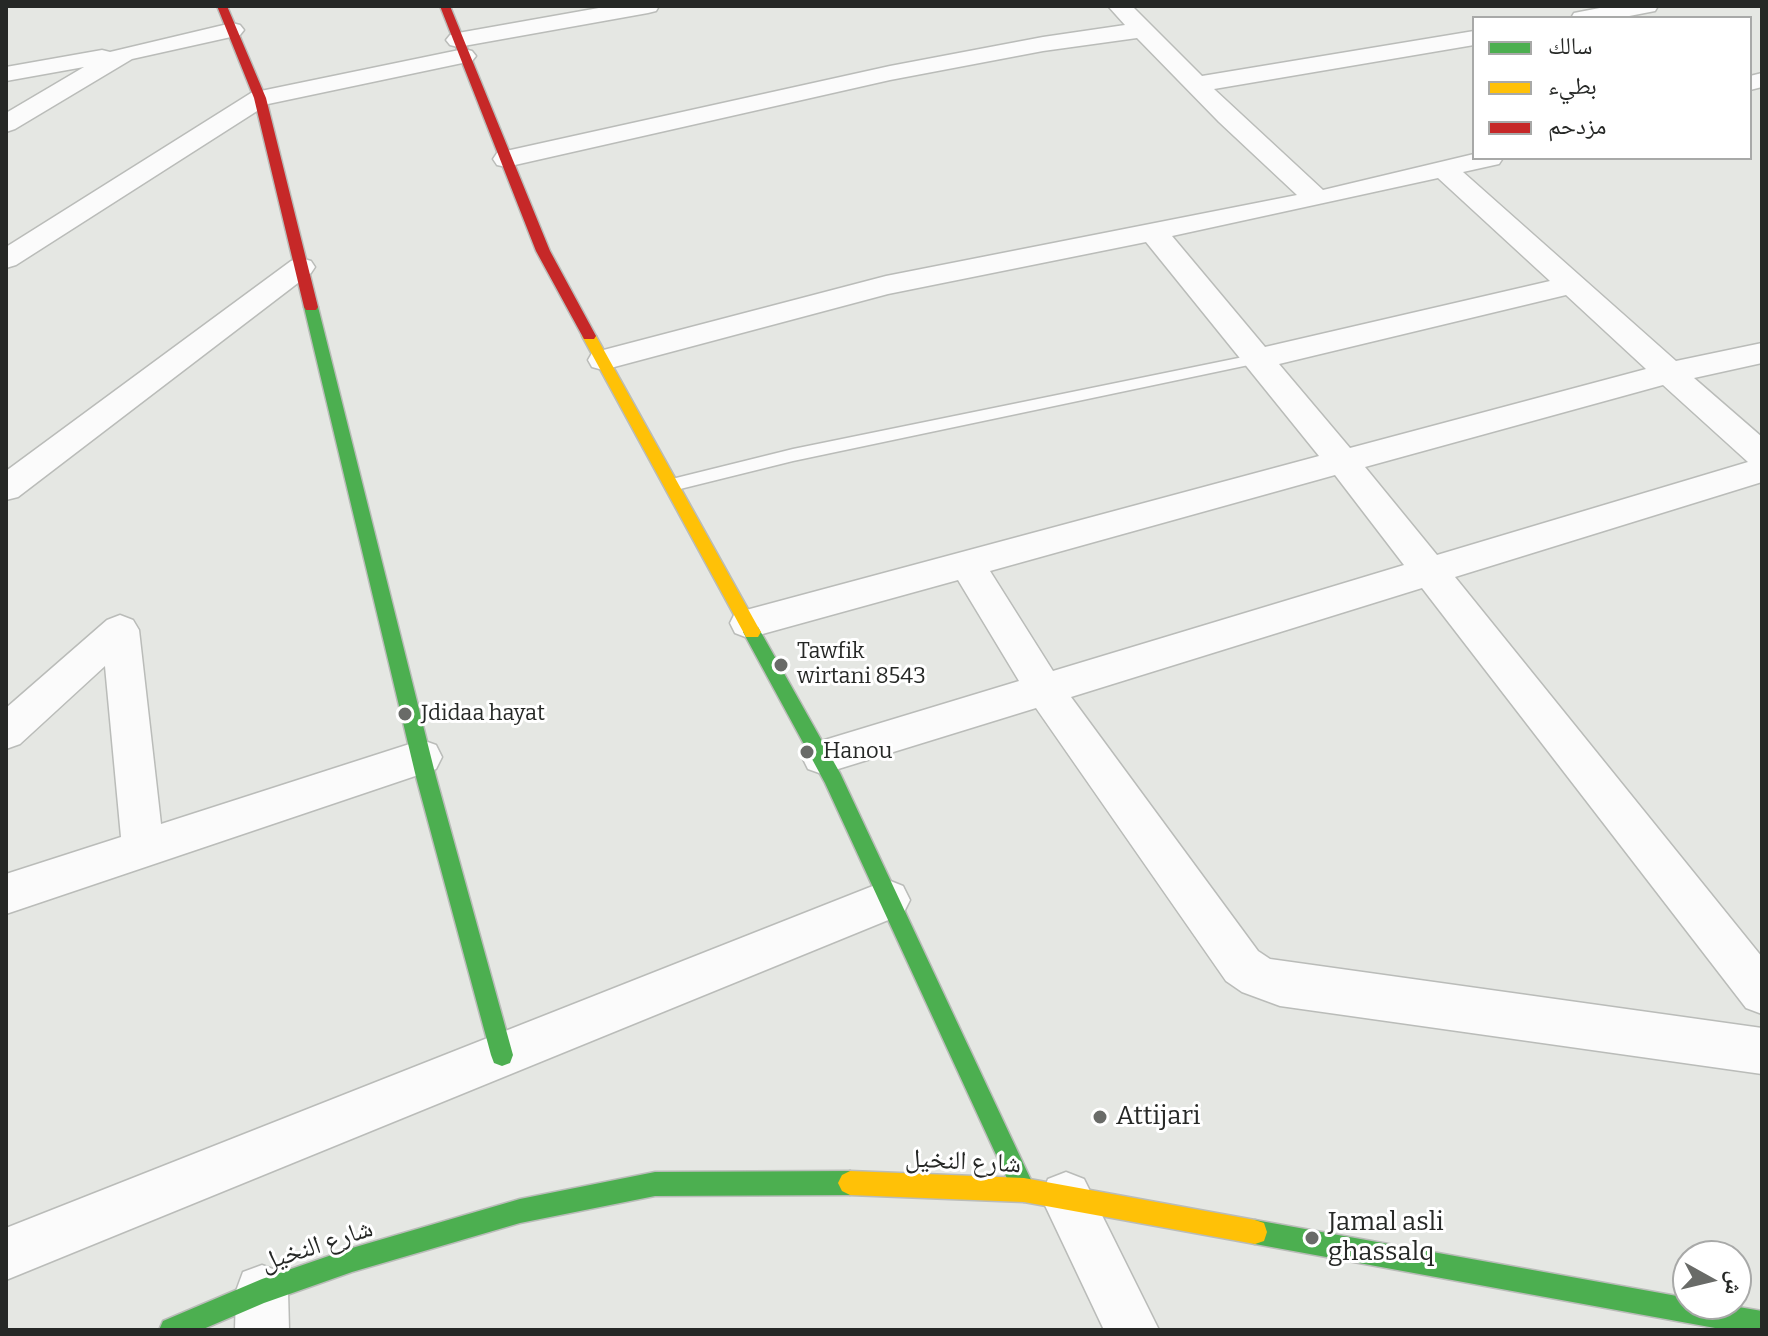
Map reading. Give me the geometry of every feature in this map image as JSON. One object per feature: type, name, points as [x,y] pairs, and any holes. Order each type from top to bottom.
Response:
[{"type":"street","points":[[222,6],[260,98],[422,757],[502,1055]]},
{"type":"street","points":[[445,6],[543,251],[822,757],[888,900],[1045,1194],[1132,1330]]},
{"type":"street","points":[[6,259],[260,98],[648,6]]},
{"type":"street","points":[[1119,6],[1228,117],[1317,199]]},
{"type":"street","points":[[1593,16],[1647,6]]},
{"type":"street","points":[[6,74],[124,54],[232,30]]},
{"type":"street","points":[[506,159],[811,89],[1043,44],[1142,30]]},
{"type":"street","points":[[1198,84],[1472,38]]},
{"type":"street","points":[[6,124],[124,54]]},
{"type":"street","points":[[603,360],[886,285],[1317,199],[1480,160]]},
{"type":"street","points":[[1442,168],[1762,456]]},
{"type":"street","points":[[1153,232],[1342,461],[1762,992]]},
{"type":"street","points":[[6,488],[301,267]]},
{"type":"street","points":[[1258,359],[1571,285]]},
{"type":"street","points":[[748,623],[1668,373],[1762,353]]},
{"type":"street","points":[[822,757],[1762,470]]},
{"type":"street","points":[[966,563],[1044,689],[1242,966],[1258,977],[1280,984],[1762,1051]]},
{"type":"street","points":[[6,732],[120,630],[143,847]]},
{"type":"street","points":[[6,894],[422,757]]},
{"type":"street","points":[[6,1254],[888,900]]},
{"type":"street","name":"شارع النخيل","points":[[172,1330],[262,1311],[352,1260],[520,1211],[655,1184],[797,1181],[1045,1194],[1762,1324]]},
{"type":"lane","points":[[672,485],[861,441],[1258,359]]},
{"type":"traffic: fast","points":[[311,307],[426,777],[502,1055]]},
{"type":"traffic: fast","points":[[752,632],[833,779],[1024,1190]]},
{"type":"traffic: fast","points":[[172,1330],[262,1291],[352,1260],[520,1211],[655,1184],[850,1183]]},
{"type":"traffic: fast","points":[[1255,1232],[1762,1324]]},
{"type":"traffic: slow","points":[[589,336],[752,632]]},
{"type":"traffic: slow","points":[[850,1183],[1024,1190],[1255,1232]]},
{"type":"traffic: jam","points":[[222,6],[260,98],[311,307]]},
{"type":"traffic: jam","points":[[445,6],[543,251],[589,336]]},
{"type":"place","name":"Tawfik wirtani 8543","points":[[781,665]]},
{"type":"place","name":"Jdidaa hayat","points":[[405,714]]},
{"type":"place","name":"Hanou","points":[[807,752]]},
{"type":"place","name":"Attijari","points":[[1100,1117]]},
{"type":"place","name":"Jamal asli ghassalq","points":[[1312,1238]]}]
